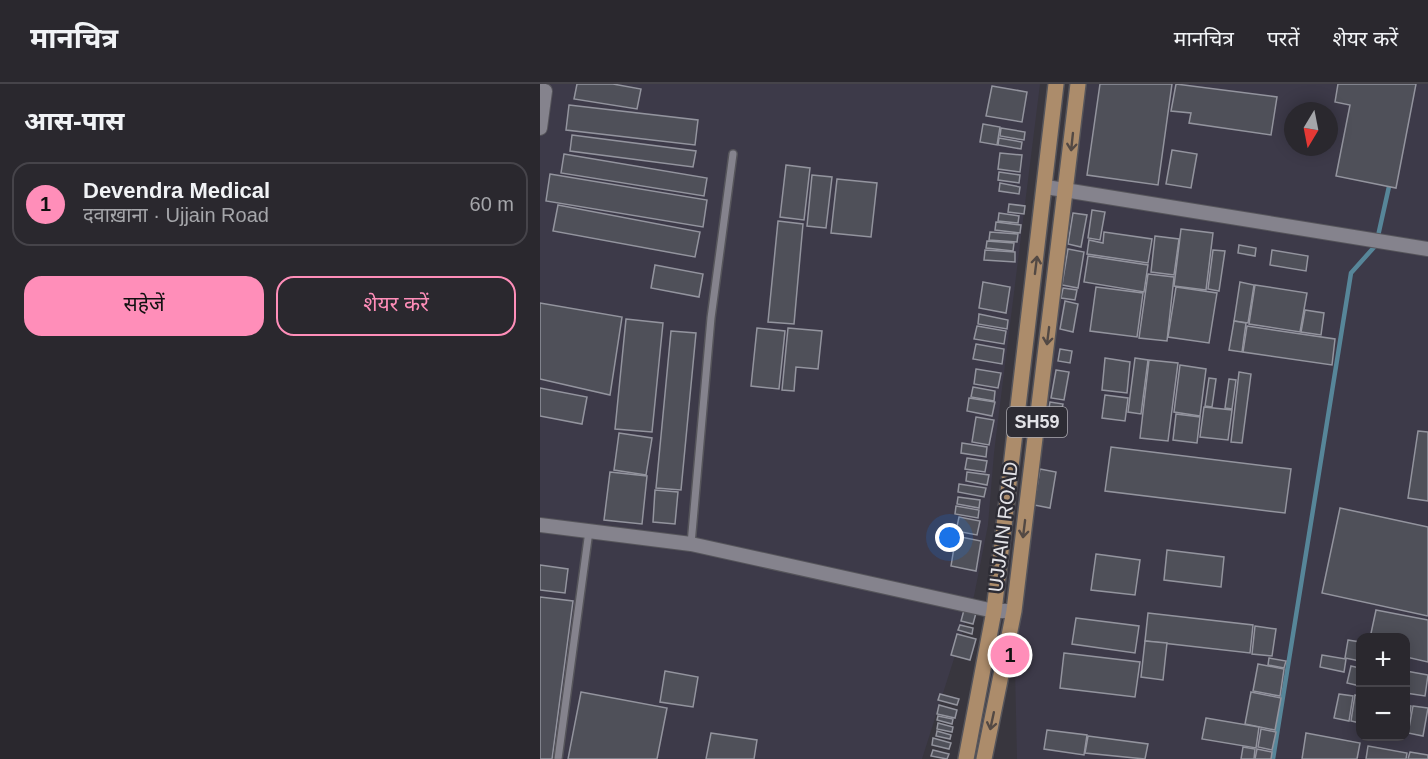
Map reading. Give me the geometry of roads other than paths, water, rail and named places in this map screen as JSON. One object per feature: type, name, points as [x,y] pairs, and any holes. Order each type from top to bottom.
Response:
[{"type":"main road","name":"UJJAIN ROAD","points":[[966,759],[994,611],[1046,187],[1056,84]]},
{"type":"main road","name":"UJJAIN ROAD","points":[[984,759],[1014,611],[1078,84]]},
{"type":"street","points":[[540,90],[545,91],[540,128]]},
{"type":"street","points":[[1046,187],[1428,249]]},
{"type":"street","points":[[540,525],[691,544],[994,611],[1014,611]]},
{"type":"lane","points":[[691,544],[711,318],[733,154]]},
{"type":"lane","points":[[558,759],[589,531]]},
{"type":"waterway","points":[[1273,759],[1351,273],[1376,245],[1390,182]]},
{"type":"place","name":"Devendra Medical","points":[[1010,655]]}]
